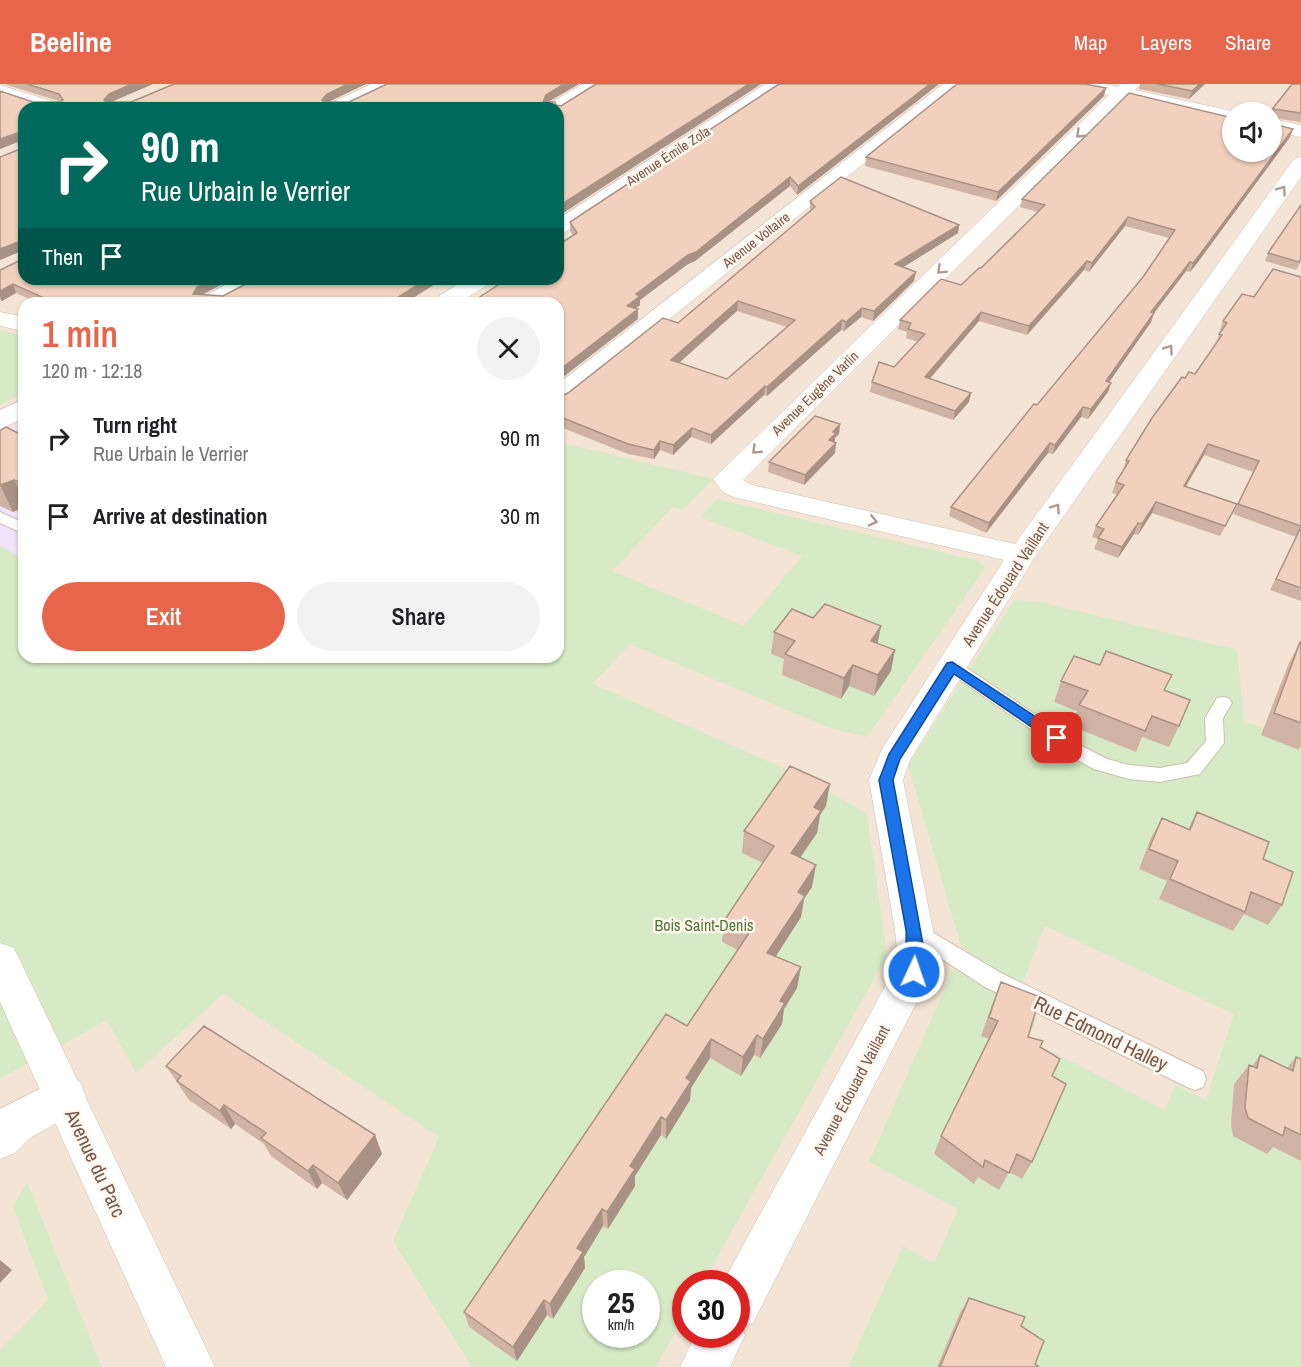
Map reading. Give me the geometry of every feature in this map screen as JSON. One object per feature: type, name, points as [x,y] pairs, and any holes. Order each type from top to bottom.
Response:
[{"type":"street","points":[[348,102],[385,84]]},
{"type":"street","points":[[564,102],[596,84]]},
{"type":"street","name":"Avenue Émile Zola","points":[[564,224],[777,84]]},
{"type":"street","name":"Avenue Voltaire","points":[[564,391],[954,84]]},
{"type":"street","points":[[1082,84],[1127,88],[1222,114]]},
{"type":"street","name":"Avenue Eugène Varlin","points":[[1022,555],[743,491],[733,486],[727,478],[1127,88]]},
{"type":"street","points":[[0,90],[37,102]]},
{"type":"street","points":[[1282,127],[1301,131]]},
{"type":"street","name":"Avenue Édouard Vaillant","points":[[750,1280],[914,972],[916,950],[914,930],[886,780],[894,758],[1022,555],[1301,163]]},
{"type":"street","points":[[220,297],[241,285]]},
{"type":"street","points":[[453,297],[472,285]]},
{"type":"street","points":[[0,319],[18,323]]},
{"type":"street","points":[[0,421],[18,410]]},
{"type":"street","name":"Avenue du Parc","points":[[0,960],[191,1367]]},
{"type":"street","points":[[0,1138],[15,1124],[65,1096]]},
{"type":"street","points":[[704,1367],[714,1348]]},
{"type":"lane","points":[[0,517],[18,526]]},
{"type":"lane","points":[[952,666],[1074,750],[1101,764],[1129,772],[1160,775],[1193,769],[1215,743],[1214,718],[1223,703]]},
{"type":"lane","name":"Rue Edmond Halley","points":[[914,930],[993,980],[1195,1079]]},
{"type":"shaded area","points":[[0,84],[1301,84],[1301,1367],[0,1367]]},
{"type":"shaded area","points":[[18,424],[18,560],[0,550],[0,435]]},
{"type":"green space","points":[[0,330],[18,334],[18,395],[0,405]]},
{"type":"green space","name":"Bois Saint-Denis","points":[[564,443],[714,479],[683,510],[673,507],[612,571],[744,626],[802,556],[700,517],[717,499],[979,561],[985,568],[867,737],[830,728],[630,644],[593,684],[797,774],[867,813],[887,956],[710,1270],[672,1270],[672,1338],[656,1367],[472,1367],[393,1241],[439,1137],[223,994],[136,1073],[107,1020],[0,1079],[0,546],[18,556],[18,663],[564,663]]},
{"type":"green space","points":[[1014,600],[1041,602],[1237,650],[1244,721],[1301,741],[1301,1367],[848,1367],[903,1246],[934,1263],[958,1209],[869,1162],[962,949],[908,765]],"holes":[[[1045,926],[1234,1014],[1206,1100],[1175,1085],[1165,1110],[1028,1039],[1037,1018],[1015,1003]]]},
{"type":"green space","points":[[27,1182],[102,1367],[0,1367],[0,1350],[48,1300],[13,1207]]},
{"type":"building","points":[[27,84],[132,84],[109,94],[104,100],[106,102],[61,102],[63,100],[59,94]]},
{"type":"building","points":[[174,84],[348,84],[327,94],[322,100],[324,102],[131,102]]},
{"type":"building","points":[[387,84],[564,84],[546,95],[543,102],[349,102]]},
{"type":"building","points":[[596,84],[749,84],[564,203],[564,104]]},
{"type":"building","points":[[779,84],[930,84],[798,186],[790,177],[696,252],[688,255],[636,294],[640,296],[627,306],[638,309],[564,366],[564,297],[480,297],[498,285],[564,285],[564,241],[577,233],[570,222]]},
{"type":"building","points":[[957,84],[1085,84],[1106,88],[998,192],[866,157]]},
{"type":"building","points":[[1157,84],[1200,84],[1192,91]]},
{"type":"building","points":[[1292,84],[1301,84],[1301,113],[1282,110],[1282,102],[1278,102]]},
{"type":"building","points":[[0,91],[33,102],[18,102],[18,133],[0,139]]},
{"type":"building","points":[[1129,93],[1222,115],[1222,162],[1269,162],[1201,253],[1193,263],[1190,262],[1151,312],[1154,313],[1106,381],[1111,383],[1091,409],[1083,407],[1055,445],[1050,443],[989,523],[951,507],[1034,404],[1037,405],[1143,277],[1175,230],[1128,217],[1092,263],[1087,261],[1029,326],[981,312],[925,377],[971,393],[955,411],[872,382],[879,362],[894,367],[925,334],[908,329],[911,323],[900,320],[941,279],[961,285],[1045,205],[1022,199]]},
{"type":"building","points":[[1282,126],[1293,129],[1282,144]]},
{"type":"building","points":[[18,150],[18,242],[0,249],[0,157]]},
{"type":"building","points":[[841,177],[959,225],[895,264],[916,272],[874,311],[862,308],[846,322],[842,320],[711,435],[692,428],[673,445],[660,441],[654,450],[628,444],[564,418],[564,395],[663,318],[678,323],[815,207],[810,201]],"holes":[[[738,301],[795,320],[727,379],[671,360]]]},
{"type":"building","points":[[1301,205],[1301,259],[1299,262],[1268,253]]},
{"type":"building","points":[[18,261],[18,285],[201,285],[193,294],[223,296],[244,285],[418,285],[398,297],[42,297],[13,284],[0,291],[0,270]]},
{"type":"building","points":[[1273,269],[1301,277],[1301,526],[1238,504],[1259,461],[1208,444],[1184,486],[1237,504],[1225,526],[1156,502],[1142,524],[1138,523],[1122,547],[1098,538],[1104,529],[1096,526],[1124,485],[1116,482],[1129,461],[1126,460],[1152,418],[1182,377],[1185,378],[1189,372],[1195,374],[1222,335],[1219,334],[1227,323],[1223,321],[1242,294],[1254,297]]},
{"type":"building","points":[[815,416],[840,424],[833,432],[836,433],[829,440],[836,443],[805,475],[769,462]]},
{"type":"building","points":[[6,427],[18,433],[18,482],[14,480],[0,485],[0,431]]},
{"type":"building","points":[[1301,527],[1301,588],[1276,579]]},
{"type":"building","points":[[825,604],[881,626],[871,641],[895,650],[878,675],[853,665],[844,678],[785,654],[795,641],[774,632],[792,609],[813,618]]},
{"type":"building","points":[[1301,642],[1301,723],[1274,713]]},
{"type":"building","points":[[1106,651],[1172,675],[1164,690],[1190,700],[1179,726],[1152,716],[1145,731],[1079,705],[1088,691],[1061,681],[1074,656],[1100,665]]},
{"type":"building","points":[[790,766],[830,784],[814,807],[821,811],[791,853],[816,865],[798,892],[805,896],[767,953],[801,967],[780,1001],[785,1003],[763,1039],[757,1035],[743,1057],[711,1039],[686,1078],[691,1081],[666,1120],[661,1117],[630,1166],[635,1169],[607,1212],[602,1209],[577,1248],[583,1252],[550,1304],[544,1300],[513,1347],[464,1312],[666,1014],[687,1026],[749,933],[724,921],[774,846],[744,831]]},
{"type":"building","points":[[1197,812],[1269,842],[1263,859],[1293,872],[1282,905],[1251,892],[1245,912],[1170,879],[1178,861],[1149,849],[1162,818],[1190,830]]},
{"type":"building","points":[[1001,982],[1040,997],[1028,1037],[1043,1041],[1040,1047],[1060,1059],[1052,1076],[1066,1084],[1032,1162],[1017,1154],[1009,1173],[985,1160],[983,1167],[941,1136],[998,1021],[989,1017]]},
{"type":"building","points":[[204,1026],[375,1135],[338,1183],[313,1165],[308,1171],[261,1138],[266,1133],[224,1105],[220,1111],[177,1081],[181,1076],[166,1066]]},
{"type":"building","points":[[1260,1055],[1293,1071],[1296,1057],[1301,1059],[1301,1135],[1285,1127],[1283,1136],[1248,1118],[1245,1107],[1249,1065],[1257,1068]]},
{"type":"building","points":[[969,1298],[1025,1317],[1021,1326],[1044,1341],[1035,1364],[1039,1367],[940,1367]]},
{"type":"route","points":[[914,972],[916,950],[914,930],[886,780],[894,758],[952,666],[1057,738]]}]
